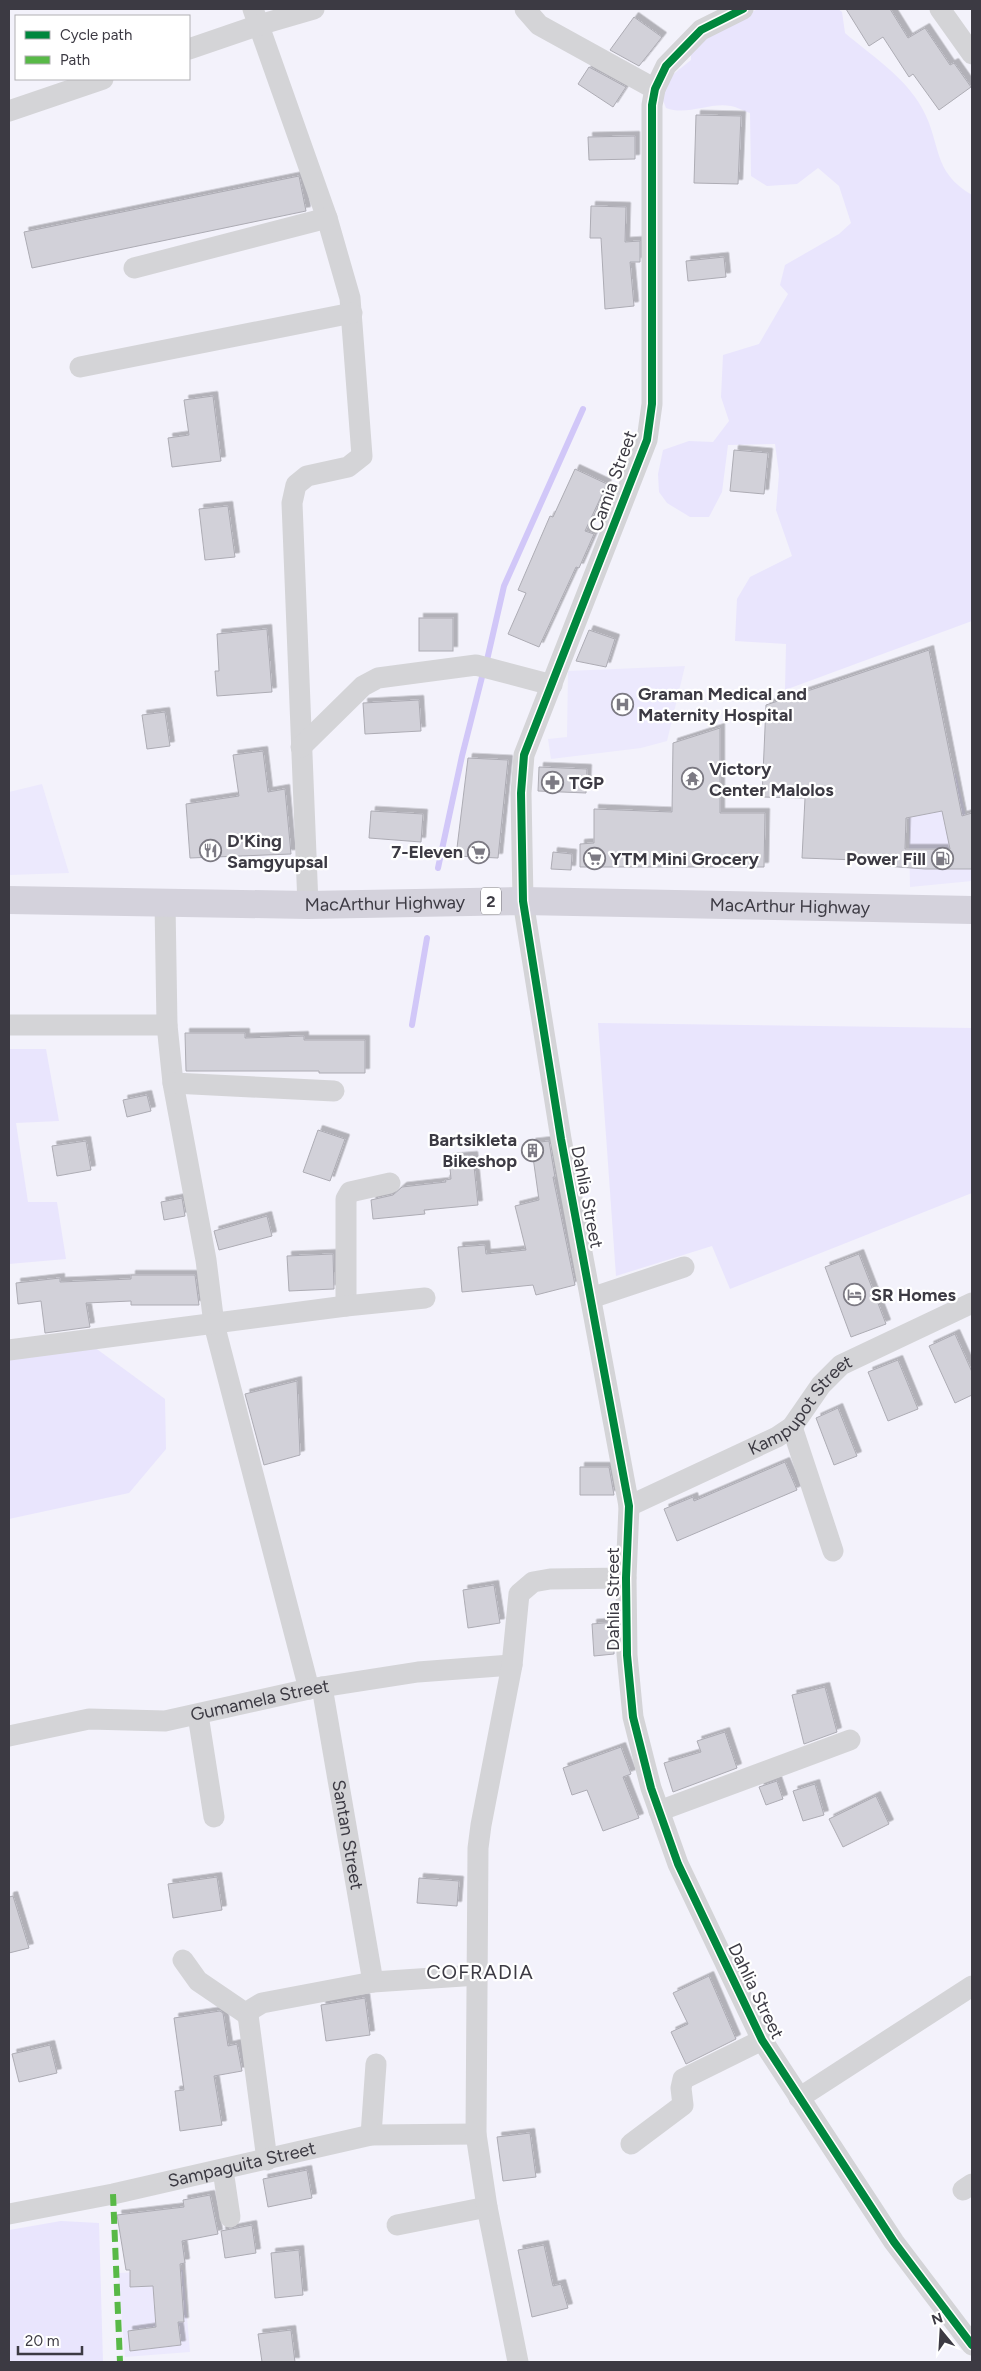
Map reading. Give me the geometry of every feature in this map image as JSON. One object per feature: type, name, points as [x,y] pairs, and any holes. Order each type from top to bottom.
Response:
[{"type":"highway","name":"MacArthur Highway","points":[[9,900],[308,905],[523,901],[972,910]]},
{"type":"street","points":[[190,49],[256,17],[314,9]]},
{"type":"street","points":[[525,9],[539,25],[655,89]]},
{"type":"street","name":"Camia Street","points":[[523,901],[521,793],[524,755],[647,440],[652,404],[652,105],[655,89],[666,66],[701,30],[743,9]]},
{"type":"street","points":[[940,9],[972,54]]},
{"type":"street","points":[[256,17],[327,218],[352,313],[362,456],[348,467],[307,476],[296,485],[292,503],[308,905]]},
{"type":"street","points":[[9,111],[100,80]]},
{"type":"street","points":[[134,268],[327,218]]},
{"type":"street","points":[[80,367],[352,313]]},
{"type":"street","points":[[301,747],[363,686],[378,678],[476,665],[552,685]]},
{"type":"street","name":"Dahlia Street","points":[[523,901],[561,1139],[629,1506],[626,1578],[627,1655],[633,1717],[659,1812],[678,1864],[762,2040],[894,2242],[972,2344]]},
{"type":"street","name":"Santan Street","points":[[165,903],[167,1025],[173,1084],[206,1260],[214,1324],[316,1688],[373,1982]]},
{"type":"street","points":[[9,1025],[167,1025]]},
{"type":"street","points":[[173,1084],[334,1091]]},
{"type":"street","points":[[346,1306],[346,1199],[350,1192],[360,1188],[390,1183]]},
{"type":"street","points":[[591,1298],[684,1267]]},
{"type":"street","points":[[9,1350],[346,1306],[426,1298]]},
{"type":"street","name":"Kampupot Street","points":[[629,1506],[777,1437],[792,1427],[821,1385],[841,1366],[972,1303]]},
{"type":"street","points":[[792,1427],[832,1551]]},
{"type":"street","points":[[518,2362],[487,2207],[476,2134],[478,1848],[512,1665],[519,1594],[533,1582],[550,1578],[626,1578]]},
{"type":"street","name":"Gumamela Street","points":[[9,1736],[89,1720],[166,1721],[316,1688],[418,1672],[512,1665]]},
{"type":"street","points":[[198,1715],[214,1817]]},
{"type":"street","points":[[659,1812],[850,1740]]},
{"type":"street","points":[[183,1960],[198,1981],[248,2015]]},
{"type":"street","points":[[267,2160],[248,2015],[252,2010],[262,2003],[373,1982],[478,1975]]},
{"type":"street","points":[[799,2098],[972,1986]]},
{"type":"street","points":[[631,2144],[683,2105],[681,2088],[683,2079],[762,2040]]},
{"type":"street","points":[[371,2135],[376,2064]]},
{"type":"street","name":"Sampaguita Street","points":[[9,2214],[223,2170],[371,2135],[399,2133],[476,2134]]},
{"type":"street","points":[[223,2170],[230,2217]]},
{"type":"street","points":[[396,2225],[487,2207]]},
{"type":"shaded area","points":[[758,9],[838,9],[842,12],[845,33],[897,76],[915,97],[928,121],[943,166],[959,186],[972,195],[972,621],[785,690],[786,644],[735,641],[737,599],[750,577],[792,556],[776,510],[779,474],[775,444],[728,445],[722,492],[709,517],[690,517],[667,503],[659,492],[658,474],[663,450],[689,441],[713,442],[729,421],[721,397],[723,355],[759,344],[788,294],[780,285],[785,265],[839,234],[851,223],[839,186],[818,168],[797,184],[767,186],[751,176],[750,113],[723,105],[690,110],[666,108],[662,98],[671,76],[691,60],[691,49],[716,29]]},
{"type":"shaded area","name":"Graman Medical and Maternity Hospital","points":[[685,666],[667,741],[641,748],[551,759],[548,739],[567,737],[568,671]]},
{"type":"shaded area","points":[[956,774],[972,841],[972,881],[910,887],[908,784]]},
{"type":"shaded area","points":[[42,784],[69,873],[9,875],[9,792]]},
{"type":"shaded area","points":[[598,1023],[972,1028],[972,1193],[730,1289],[712,1246],[616,1276]]},
{"type":"shaded area","points":[[9,1049],[46,1049],[59,1121],[16,1123],[28,1202],[57,1202],[66,1259],[9,1264]]},
{"type":"shaded area","points":[[94,1347],[165,1399],[166,1449],[129,1493],[9,1519],[9,1354]]},
{"type":"shaded area","points":[[61,2221],[99,2223],[103,2362],[9,2362],[9,2230]]},
{"type":"shaded area","points":[[183,2270],[190,2352],[125,2357],[118,2273]]},
{"type":"building","points":[[846,9],[890,9],[908,38],[925,28],[950,65],[954,63],[971,87],[939,110],[913,74],[909,77],[883,37],[869,46]]},
{"type":"building","points":[[634,17],[662,37],[639,66],[610,50]]},
{"type":"building","points":[[589,67],[626,87],[613,107],[578,84]]},
{"type":"building","points":[[696,115],[741,116],[738,184],[694,183]]},
{"type":"building","points":[[635,136],[635,159],[589,160],[588,137]]},
{"type":"building","points":[[299,176],[306,211],[32,268],[24,232]]},
{"type":"building","points":[[591,206],[626,207],[625,242],[640,241],[640,262],[630,262],[634,306],[605,309],[601,238],[590,238]]},
{"type":"building","points":[[724,257],[726,277],[688,281],[686,261]]},
{"type":"building","points":[[213,396],[221,461],[172,467],[168,438],[189,435],[184,400]]},
{"type":"building","points":[[734,450],[768,453],[764,494],[730,491]]},
{"type":"building","points":[[575,469],[607,484],[585,531],[594,534],[579,568],[576,567],[539,647],[508,634],[526,593],[518,590],[550,516],[553,517]]},
{"type":"building","points":[[228,506],[235,557],[205,560],[199,509]]},
{"type":"building","points":[[419,618],[453,618],[453,651],[419,651]]},
{"type":"building","points":[[267,629],[272,692],[217,696],[215,671],[219,671],[217,634]]},
{"type":"building","points":[[589,630],[615,639],[606,667],[576,661]]},
{"type":"building","points":[[929,650],[962,816],[972,813],[972,869],[925,869],[885,866],[885,861],[802,858],[805,798],[762,797],[766,705]],"holes":[[[942,811],[950,849],[905,849],[906,818]]]},
{"type":"building","points":[[419,700],[421,731],[365,734],[363,703]]},
{"type":"building","points":[[165,712],[170,746],[147,749],[142,715]]},
{"type":"building","points":[[720,728],[720,813],[765,813],[764,867],[580,867],[580,844],[594,843],[594,809],[672,812],[673,743]]},
{"type":"building","points":[[263,751],[268,792],[285,789],[291,854],[190,858],[186,804],[239,796],[233,755]]},
{"type":"building","points":[[468,758],[508,760],[498,858],[456,856]]},
{"type":"building","points":[[539,767],[587,769],[586,793],[538,791]]},
{"type":"building","points":[[371,811],[423,814],[421,842],[369,838]]},
{"type":"building","points":[[553,852],[572,854],[571,870],[551,869]]},
{"type":"building","points":[[185,1033],[245,1033],[245,1038],[304,1036],[304,1040],[365,1040],[365,1073],[186,1071]]},
{"type":"building","points":[[147,1095],[151,1111],[127,1117],[123,1100]]},
{"type":"building","points":[[318,1130],[345,1139],[330,1181],[303,1172]]},
{"type":"building","points":[[86,1141],[91,1170],[57,1176],[52,1146]]},
{"type":"building","points":[[549,1141],[555,1177],[553,1177],[575,1285],[536,1295],[533,1285],[462,1292],[458,1247],[485,1245],[486,1254],[526,1250],[515,1206],[539,1200],[531,1143]]},
{"type":"building","points":[[473,1156],[478,1205],[424,1210],[425,1214],[373,1219],[371,1200],[393,1195],[402,1187],[446,1182],[445,1180],[451,1179],[449,1158]]},
{"type":"building","points":[[182,1198],[185,1216],[164,1220],[161,1202]]},
{"type":"building","points":[[267,1216],[272,1236],[219,1250],[214,1231]]},
{"type":"building","points":[[333,1254],[334,1289],[289,1291],[287,1256]]},
{"type":"building","name":"SR Homes","points":[[859,1254],[886,1324],[851,1337],[825,1267]]},
{"type":"building","points":[[131,1275],[195,1275],[199,1305],[131,1305],[131,1301],[86,1303],[90,1327],[45,1333],[41,1301],[18,1304],[16,1283],[60,1278],[60,1282],[131,1279]]},
{"type":"building","points":[[955,1334],[972,1372],[972,1395],[955,1403],[929,1346]]},
{"type":"building","points":[[898,1360],[918,1409],[888,1421],[868,1372]]},
{"type":"building","points":[[297,1381],[300,1455],[264,1465],[245,1394]]},
{"type":"building","points":[[838,1408],[857,1456],[834,1465],[816,1418]]},
{"type":"building","points":[[785,1462],[797,1490],[677,1541],[664,1509],[693,1497],[694,1501]]},
{"type":"building","points":[[580,1467],[609,1467],[614,1495],[580,1495]]},
{"type":"building","points":[[494,1585],[500,1623],[468,1628],[463,1590]]},
{"type":"building","points":[[614,1622],[614,1654],[594,1656],[592,1624]]},
{"type":"building","points":[[825,1687],[837,1732],[804,1744],[792,1695]]},
{"type":"building","points":[[725,1732],[737,1768],[673,1792],[664,1763],[701,1752],[697,1741]]},
{"type":"building","points":[[621,1747],[631,1774],[623,1777],[639,1818],[603,1831],[587,1790],[572,1795],[563,1768]]},
{"type":"building","points":[[777,1781],[783,1799],[766,1805],[759,1787]]},
{"type":"building","points":[[815,1784],[824,1815],[803,1821],[793,1791]]},
{"type":"building","points":[[876,1796],[889,1824],[843,1847],[829,1819]]},
{"type":"building","points":[[217,1877],[222,1910],[173,1918],[168,1884]]},
{"type":"building","points":[[419,1878],[459,1881],[457,1906],[417,1903]]},
{"type":"building","points":[[13,1896],[29,1948],[9,1953],[9,1897]]},
{"type":"building","points":[[709,1976],[736,2039],[686,2064],[671,2032],[688,2024],[673,1993]]},
{"type":"building","points":[[365,1998],[370,2035],[326,2041],[321,2005]]},
{"type":"building","points":[[220,2011],[223,2013],[228,2046],[237,2044],[242,2071],[214,2076],[222,2125],[180,2131],[175,2091],[184,2090],[174,2018]]},
{"type":"building","points":[[50,2045],[57,2073],[19,2082],[12,2054]]},
{"type":"building","points":[[530,2133],[536,2177],[503,2181],[497,2137]]},
{"type":"building","points":[[307,2170],[312,2198],[268,2207],[263,2179]]},
{"type":"building","points":[[210,2195],[218,2234],[182,2241],[185,2263],[180,2264],[184,2322],[178,2322],[181,2345],[130,2351],[128,2331],[156,2327],[153,2286],[130,2287],[130,2270],[126,2270],[117,2215],[184,2207],[183,2200]]},
{"type":"building","points":[[252,2225],[256,2253],[225,2258],[221,2231]]},
{"type":"building","points":[[544,2245],[553,2286],[561,2284],[568,2308],[532,2317],[518,2250]]},
{"type":"building","points":[[299,2250],[303,2295],[275,2298],[271,2253]]},
{"type":"building","points":[[291,2330],[295,2362],[262,2362],[258,2334]]},
{"type":"waterway","points":[[487,660],[504,586],[583,409]]},
{"type":"waterway","points":[[438,868],[462,756],[483,673]]},
{"type":"waterway","points":[[412,1025],[427,938]]},
{"type":"marked path","points":[[113,2194],[120,2362]]},
{"type":"cycle path","points":[[743,9],[701,30],[666,66],[655,89],[652,105],[652,404],[647,440],[524,755],[521,793],[523,901],[561,1139],[629,1506],[626,1578],[627,1655],[633,1717],[651,1788],[678,1864],[762,2040],[894,2242],[972,2345]]},
{"type":"place","name":"Graman Medical and Maternity Hospital","points":[[622,704]]},
{"type":"place","name":"Victory Center Malolos","points":[[693,779]]},
{"type":"place","name":"TGP","points":[[553,783]]},
{"type":"place","name":"D'King Samgyupsal","points":[[211,851]]},
{"type":"place","name":"7-Eleven","points":[[479,852]]},
{"type":"place","name":"YTM Mini Grocery","points":[[594,859]]},
{"type":"place","name":"Power Fill","points":[[942,859]]},
{"type":"place","name":"Bartsikleta Bikeshop","points":[[533,1150]]},
{"type":"place","name":"SR Homes","points":[[855,1295]]},
{"type":"district","name":"COFRADIA","points":[[480,1972]]}]
